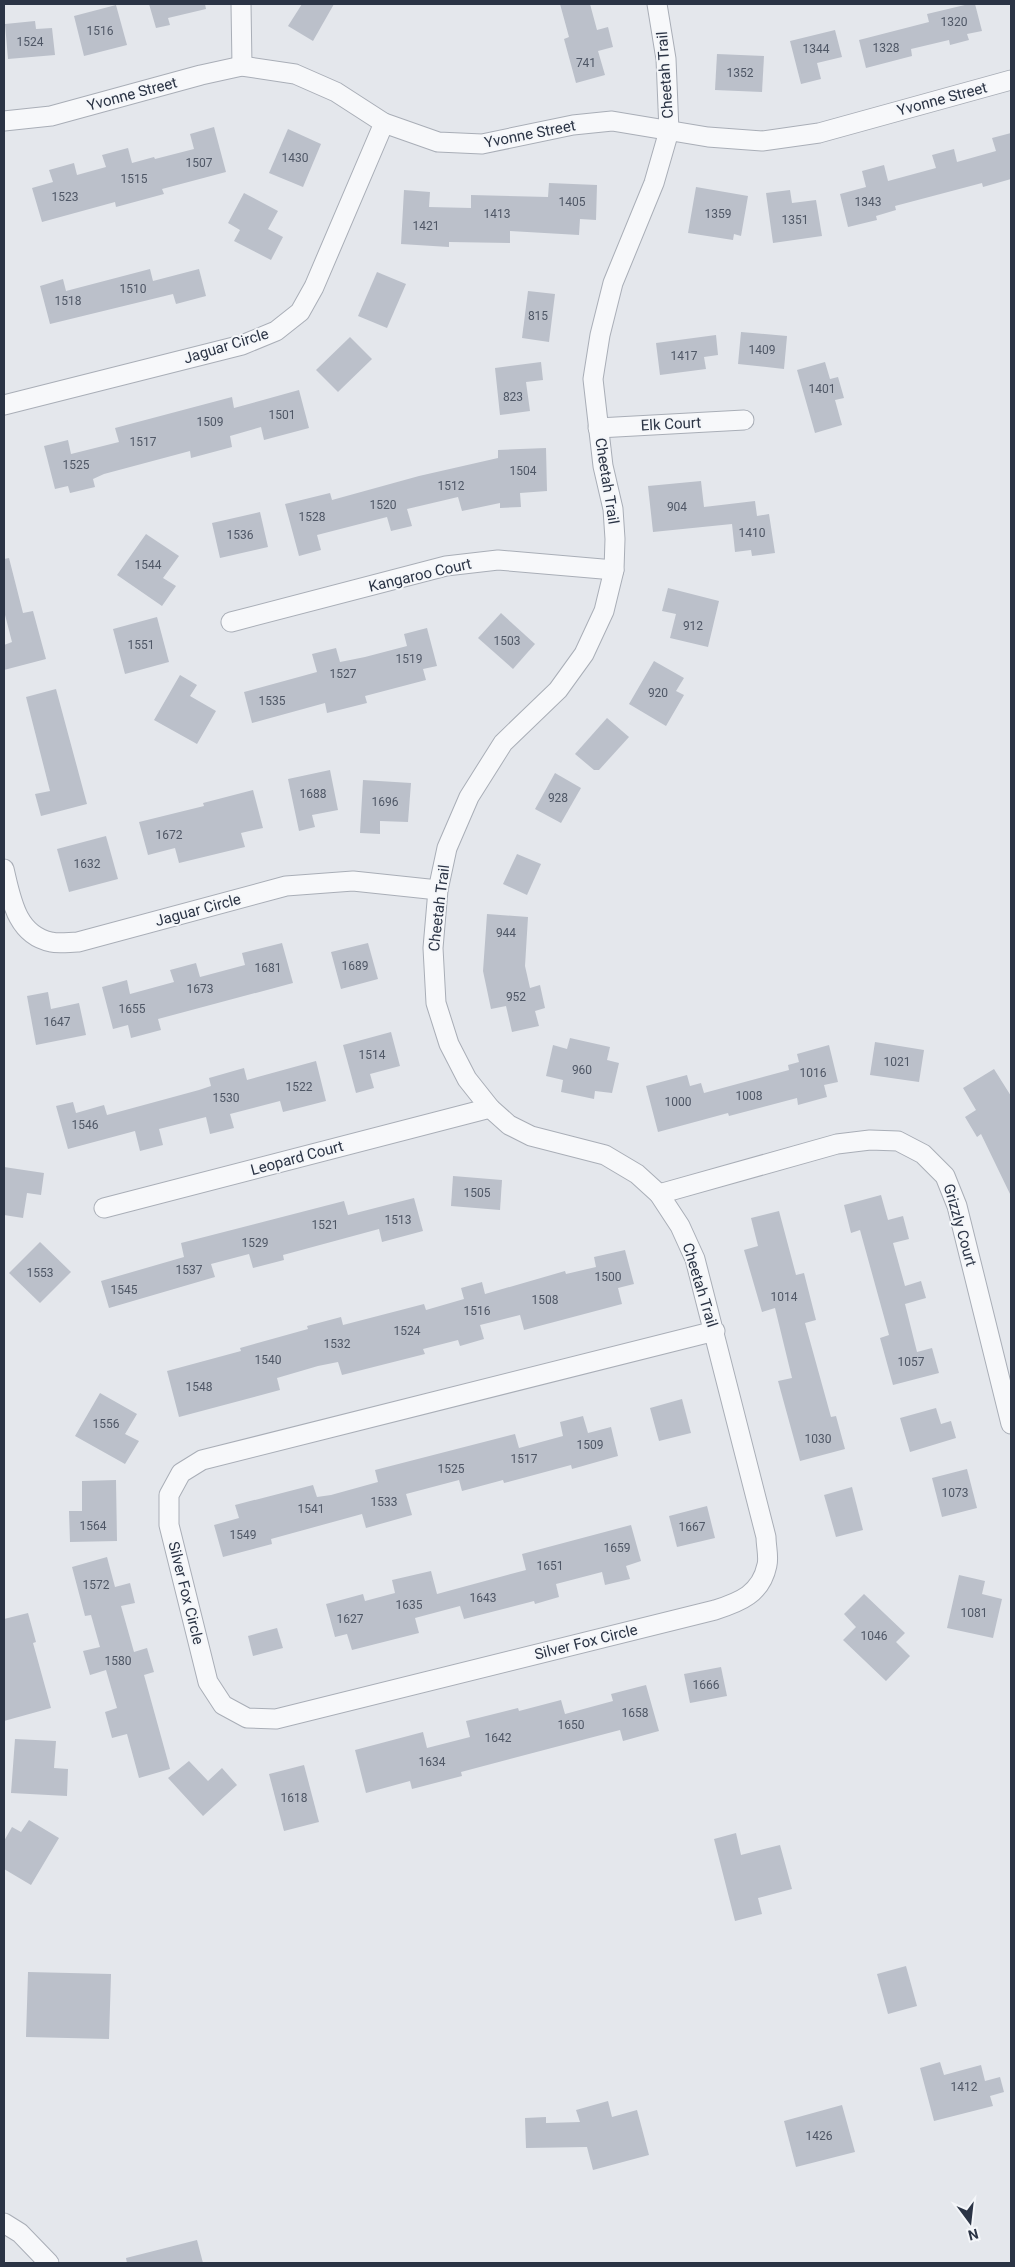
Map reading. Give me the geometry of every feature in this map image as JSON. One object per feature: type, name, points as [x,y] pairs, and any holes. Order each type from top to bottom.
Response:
[{"type":"street","points":[[241,4],[242,66]]},
{"type":"street","name":"Cheetah Trail","points":[[657,4],[666,59],[669,130],[654,183],[613,283],[600,335],[593,380],[603,466],[613,509],[615,539],[614,570],[604,611],[584,654],[558,690],[503,743],[469,797],[447,848],[438,890],[432,948],[436,1003],[449,1044],[467,1079],[490,1108],[509,1126],[531,1136],[605,1155],[637,1174],[660,1194],[680,1226],[695,1259],[715,1331],[766,1537],[767,1565],[758,1586]]},
{"type":"street","name":"Yvonne Street","points":[[4,121],[52,116],[201,75],[242,66],[295,74],[336,92],[384,123],[438,142],[482,144],[573,125],[612,122],[708,137],[762,142],[820,133],[1011,80]]},
{"type":"street","name":"Jaguar Circle","points":[[4,405],[242,345],[276,331],[300,312],[314,287],[384,123]]},
{"type":"street","name":"Elk Court","points":[[598,428],[744,420]]},
{"type":"street","name":"Kangaroo Court","points":[[231,622],[446,566],[498,560],[614,570]]},
{"type":"street","name":"Jaguar Circle","points":[[4,869],[14,910],[19,918],[28,932],[50,942],[78,942],[286,886],[353,881],[438,890]]},
{"type":"street","name":"Leopard Court","points":[[104,1208],[490,1108]]},
{"type":"street","name":"Grizzly Court","points":[[660,1194],[837,1144],[862,1141],[898,1141],[923,1154],[945,1176],[957,1206],[1011,1424]]},
{"type":"street","name":"Silver Fox Circle","points":[[715,1331],[202,1460],[181,1473],[170,1495],[169,1525],[208,1682],[223,1705],[247,1718],[276,1719],[715,1610],[740,1602],[758,1586]]},
{"type":"street","points":[[4,2222],[20,2233],[49,2263]]},
{"type":"building","points":[[149,4],[205,4],[206,9],[168,18],[170,25],[156,28]]},
{"type":"building","points":[[302,4],[334,4],[313,41],[288,26]]},
{"type":"building","points":[[560,4],[590,4],[597,30],[608,27],[613,47],[598,51],[605,75],[576,83],[564,39],[569,37]]},
{"type":"building","points":[[975,4],[982,31],[967,34],[969,40],[950,45],[949,40],[911,49],[912,56],[866,68],[859,40],[929,22],[927,14]]},
{"type":"building","points":[[116,5],[127,45],[84,56],[74,16]]},
{"type":"building","points":[[35,21],[36,29],[52,28],[55,55],[8,59],[5,24]]},
{"type":"building","points":[[835,30],[842,57],[817,63],[821,79],[801,84],[790,41]]},
{"type":"building","points":[[717,54],[764,56],[762,92],[715,90]]},
{"type":"building","points":[[214,127],[226,172],[162,189],[164,194],[116,207],[115,202],[42,222],[32,188],[53,182],[49,170],[74,163],[77,175],[106,167],[102,155],[128,148],[132,163],[194,149],[190,134]]},
{"type":"building","points":[[288,129],[321,144],[303,187],[269,173]]},
{"type":"building","points":[[1011,133],[1011,179],[983,187],[982,183],[895,206],[896,210],[876,216],[877,220],[848,227],[840,194],[866,187],[862,171],[884,165],[888,181],[936,168],[932,155],[954,149],[957,162],[996,151],[992,138]]},
{"type":"building","points":[[549,183],[597,185],[596,220],[580,219],[579,235],[510,231],[510,243],[449,242],[449,247],[401,244],[404,190],[430,192],[429,207],[471,208],[471,195],[548,197]]},
{"type":"building","points":[[696,187],[748,196],[741,236],[734,234],[733,240],[688,233]]},
{"type":"building","points":[[790,190],[792,203],[816,200],[822,236],[773,243],[766,193]]},
{"type":"building","points":[[244,193],[278,211],[268,229],[283,237],[271,260],[234,241],[240,230],[228,223]]},
{"type":"building","points":[[150,269],[153,281],[199,269],[206,296],[176,304],[173,294],[50,324],[40,286],[63,279],[66,291]]},
{"type":"building","points":[[377,272],[406,284],[387,328],[358,316]]},
{"type":"building","points":[[528,291],[555,294],[549,342],[522,338]]},
{"type":"building","points":[[741,332],[787,336],[784,369],[738,364]]},
{"type":"building","points":[[716,335],[718,355],[704,357],[706,369],[660,375],[656,343]]},
{"type":"building","points":[[350,337],[372,359],[338,392],[316,370]]},
{"type":"building","points":[[541,362],[543,380],[526,382],[530,411],[500,415],[495,368]]},
{"type":"building","points":[[825,362],[830,379],[838,377],[844,398],[835,400],[842,425],[815,433],[797,370]]},
{"type":"building","points":[[299,390],[309,428],[264,440],[261,427],[230,436],[232,447],[191,458],[190,451],[104,474],[93,479],[95,487],[70,493],[68,486],[55,489],[44,446],[68,440],[71,454],[119,442],[115,428],[232,397],[234,408]]},
{"type":"building","points":[[546,448],[547,491],[520,493],[521,507],[500,508],[500,503],[462,511],[458,497],[407,509],[412,526],[391,531],[387,517],[317,535],[321,550],[299,556],[285,504],[330,493],[332,500],[419,476],[498,458],[498,450]]},
{"type":"building","points":[[701,481],[704,507],[755,501],[757,516],[769,514],[775,553],[752,556],[751,550],[735,552],[732,524],[653,532],[648,486]]},
{"type":"building","points":[[260,512],[268,547],[220,558],[212,523]]},
{"type":"building","points":[[146,534],[179,556],[163,578],[176,586],[162,606],[117,575]]},
{"type":"building","points":[[9,558],[23,613],[33,611],[46,659],[4,670],[4,645],[12,642],[4,611],[4,559]]},
{"type":"building","points":[[668,588],[719,601],[708,647],[670,638],[676,614],[662,611]]},
{"type":"building","points":[[501,613],[535,644],[513,669],[478,638]]},
{"type":"building","points":[[157,617],[169,662],[125,674],[113,629]]},
{"type":"building","points":[[427,628],[437,666],[423,669],[426,680],[365,696],[367,703],[327,713],[325,703],[252,723],[244,692],[317,672],[312,654],[336,648],[340,662],[365,657],[407,646],[404,634]]},
{"type":"building","points":[[654,661],[684,678],[676,691],[684,695],[666,726],[629,704]]},
{"type":"building","points":[[180,675],[197,685],[190,696],[216,711],[197,744],[154,720]]},
{"type":"building","points":[[56,689],[87,804],[41,816],[35,794],[50,791],[26,697]]},
{"type":"building","points":[[607,718],[629,737],[599,770],[594,770],[575,754]]},
{"type":"building","points":[[330,770],[338,810],[312,815],[315,827],[299,831],[288,779]]},
{"type":"building","points":[[555,773],[581,788],[561,823],[535,809]]},
{"type":"building","points":[[363,780],[411,783],[408,822],[380,821],[380,834],[360,833]]},
{"type":"building","points":[[253,790],[263,828],[241,833],[245,847],[179,863],[175,848],[148,855],[139,822],[204,806],[203,803]]},
{"type":"building","points":[[106,836],[118,879],[69,892],[57,849]]},
{"type":"building","points":[[517,854],[541,864],[527,895],[503,884]]},
{"type":"building","points":[[487,914],[528,917],[525,966],[530,988],[540,985],[545,1008],[535,1011],[539,1026],[512,1032],[506,1006],[491,1009],[483,971]]},
{"type":"building","points":[[282,943],[293,983],[158,1019],[161,1030],[131,1038],[128,1025],[113,1029],[102,987],[127,980],[130,994],[174,982],[170,970],[196,963],[200,977],[245,965],[242,953]]},
{"type":"building","points":[[368,943],[378,979],[341,989],[331,952]]},
{"type":"building","points":[[48,992],[51,1009],[79,1003],[86,1035],[36,1045],[27,996]]},
{"type":"building","points":[[391,1032],[400,1066],[370,1074],[374,1088],[356,1093],[343,1045]]},
{"type":"building","points":[[570,1038],[610,1047],[607,1060],[619,1063],[612,1093],[595,1091],[594,1099],[561,1092],[563,1080],[546,1076],[553,1045],[567,1049]]},
{"type":"building","points":[[875,1042],[924,1050],[919,1082],[870,1075]]},
{"type":"building","points":[[829,1045],[838,1082],[824,1085],[827,1097],[798,1105],[797,1098],[729,1116],[728,1113],[658,1132],[646,1086],[687,1075],[690,1086],[701,1083],[704,1093],[789,1070],[788,1065],[799,1062],[797,1054]]},
{"type":"building","points":[[316,1061],[326,1101],[283,1112],[280,1101],[230,1114],[234,1128],[210,1134],[206,1117],[159,1129],[163,1145],[140,1151],[135,1131],[68,1149],[56,1106],[73,1102],[76,1113],[104,1105],[107,1115],[211,1086],[209,1078],[244,1068],[247,1080]]},
{"type":"building","points":[[994,1069],[1011,1096],[1011,1196],[981,1134],[977,1137],[965,1117],[976,1110],[963,1088]]},
{"type":"building","points":[[4,1167],[44,1173],[41,1195],[27,1193],[23,1218],[4,1215]]},
{"type":"building","points":[[453,1176],[502,1180],[500,1210],[451,1206]]},
{"type":"building","points":[[881,1195],[888,1220],[903,1216],[909,1239],[893,1243],[905,1286],[921,1281],[926,1298],[905,1304],[917,1352],[932,1348],[939,1373],[893,1385],[880,1338],[889,1335],[860,1230],[851,1233],[844,1205]]},
{"type":"building","points":[[414,1198],[423,1231],[382,1242],[379,1229],[283,1255],[284,1260],[253,1268],[249,1254],[211,1264],[215,1277],[109,1308],[101,1281],[184,1257],[181,1243],[344,1201],[348,1215]]},
{"type":"building","points":[[779,1211],[796,1275],[804,1273],[816,1320],[805,1323],[831,1417],[836,1416],[845,1449],[800,1461],[778,1381],[792,1378],[775,1308],[762,1312],[744,1250],[758,1246],[751,1218]]},
{"type":"building","points":[[40,1242],[71,1272],[40,1303],[9,1273]]},
{"type":"building","points":[[625,1250],[634,1284],[618,1288],[622,1304],[524,1330],[520,1315],[480,1325],[484,1339],[460,1346],[458,1340],[423,1349],[425,1354],[342,1375],[338,1362],[318,1366],[277,1378],[280,1390],[179,1417],[167,1371],[241,1351],[240,1348],[308,1329],[307,1326],[341,1317],[343,1325],[424,1304],[426,1310],[464,1299],[461,1288],[482,1282],[485,1294],[565,1271],[566,1274],[596,1267],[594,1257]]},
{"type":"building","points":[[100,1393],[137,1414],[125,1434],[139,1441],[125,1464],[75,1436]]},
{"type":"building","points":[[682,1399],[691,1433],[659,1441],[650,1408]]},
{"type":"building","points":[[936,1408],[941,1424],[951,1421],[956,1438],[910,1452],[900,1418]]},
{"type":"building","points":[[583,1416],[588,1433],[611,1427],[618,1456],[572,1469],[571,1465],[504,1483],[503,1480],[462,1491],[459,1480],[406,1494],[412,1515],[366,1528],[362,1514],[271,1539],[272,1544],[223,1557],[214,1525],[239,1518],[235,1505],[313,1485],[317,1497],[331,1495],[378,1482],[375,1470],[515,1434],[519,1448],[563,1436],[560,1422]]},
{"type":"building","points":[[967,1469],[977,1508],[942,1517],[932,1478]]},
{"type":"building","points":[[116,1480],[117,1541],[70,1542],[69,1511],[82,1511],[82,1481]]},
{"type":"building","points":[[852,1487],[863,1530],[836,1537],[824,1495]]},
{"type":"building","points":[[707,1506],[715,1538],[677,1547],[669,1516]]},
{"type":"building","points":[[631,1525],[641,1561],[626,1566],[630,1579],[605,1585],[602,1572],[556,1584],[559,1597],[535,1604],[534,1601],[464,1619],[460,1606],[415,1618],[419,1633],[352,1650],[347,1634],[335,1637],[326,1604],[363,1594],[365,1601],[395,1593],[392,1580],[431,1571],[437,1594],[526,1570],[522,1554]]},
{"type":"building","points":[[107,1557],[115,1587],[130,1583],[135,1603],[121,1606],[134,1652],[147,1648],[154,1672],[144,1675],[170,1769],[139,1778],[127,1734],[112,1738],[105,1712],[117,1708],[106,1670],[90,1675],[83,1651],[100,1647],[91,1615],[85,1616],[72,1567]]},
{"type":"building","points":[[959,1575],[985,1581],[982,1594],[1002,1599],[993,1638],[947,1628]]},
{"type":"building","points":[[864,1594],[905,1633],[896,1642],[910,1656],[886,1681],[843,1640],[856,1627],[844,1614]]},
{"type":"building","points":[[28,1613],[36,1642],[33,1643],[51,1708],[4,1721],[4,1619]]},
{"type":"building","points":[[277,1628],[283,1648],[253,1656],[248,1636]]},
{"type":"building","points":[[721,1667],[727,1696],[690,1703],[684,1674]]},
{"type":"building","points":[[646,1685],[659,1731],[623,1741],[620,1730],[461,1772],[462,1776],[412,1789],[410,1781],[366,1793],[355,1750],[423,1732],[427,1748],[470,1737],[466,1721],[518,1708],[519,1711],[561,1700],[565,1714],[613,1701],[611,1694]]},
{"type":"building","points":[[15,1739],[56,1741],[54,1768],[68,1769],[67,1796],[11,1793]]},
{"type":"building","points":[[189,1761],[208,1781],[222,1768],[237,1785],[203,1816],[168,1778]]},
{"type":"building","points":[[304,1765],[319,1822],[284,1831],[269,1774]]},
{"type":"building","points":[[29,1820],[59,1838],[31,1885],[4,1869],[4,1841],[12,1827],[21,1832]]},
{"type":"building","points":[[736,1833],[741,1855],[780,1845],[792,1889],[758,1898],[762,1914],[735,1921],[714,1839]]},
{"type":"building","points":[[906,1966],[917,2006],[888,2014],[877,1974]]},
{"type":"building","points":[[28,1972],[111,1974],[109,2039],[26,2037]]},
{"type":"building","points":[[940,2062],[944,2075],[981,2065],[985,2081],[1000,2077],[1004,2092],[990,2096],[993,2106],[934,2121],[920,2068]]},
{"type":"building","points":[[608,2101],[612,2117],[637,2110],[649,2155],[593,2170],[587,2147],[526,2148],[525,2118],[546,2117],[546,2123],[580,2122],[576,2110]]},
{"type":"building","points":[[842,2105],[855,2152],[796,2167],[784,2121]]},
{"type":"building","points":[[197,2240],[203,2263],[127,2263],[126,2258]]}]
